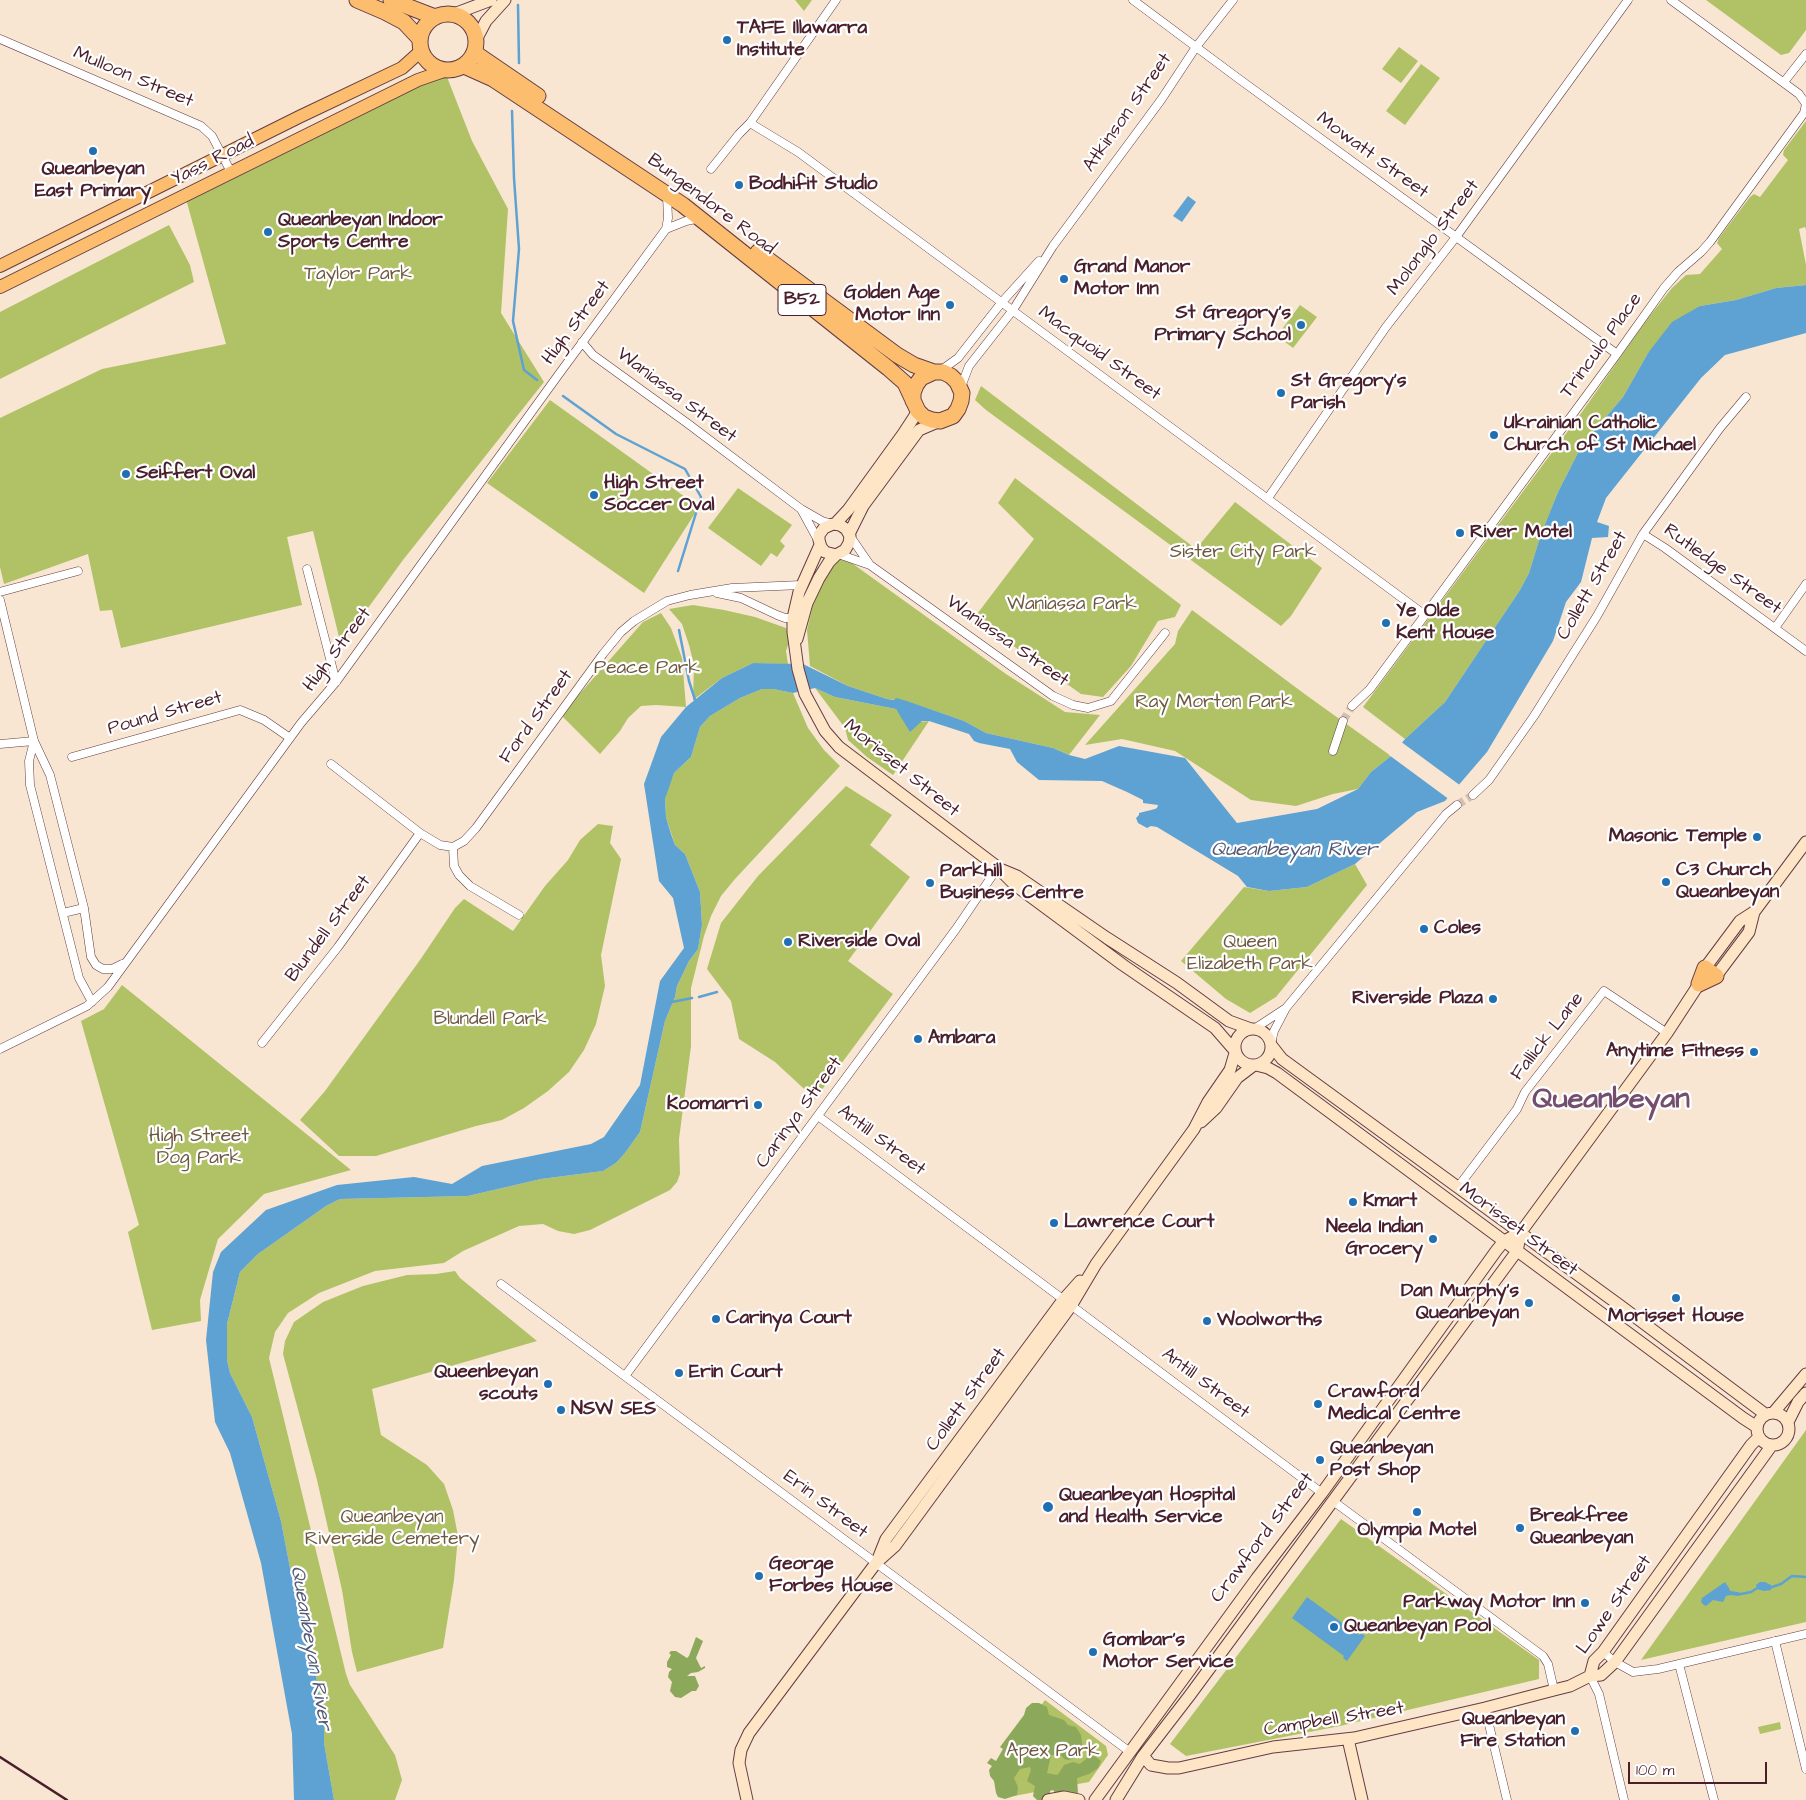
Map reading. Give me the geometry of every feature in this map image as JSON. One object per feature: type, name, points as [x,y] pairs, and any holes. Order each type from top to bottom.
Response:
[{"type":"highway","points":[[357,0],[404,22],[420,45],[427,62],[435,68],[444,71],[464,66],[470,61],[475,46]]},
{"type":"highway","points":[[391,0],[435,17]]},
{"type":"highway","points":[[420,45],[423,28],[435,17],[444,14],[454,14]]},
{"type":"highway","name":"B52","points":[[454,14],[469,23],[474,31],[475,46]]},
{"type":"highway","name":"Bungendore Road","points":[[475,46],[898,355],[914,365],[936,372]]},
{"type":"highway","name":"Bungendore Road","points":[[464,66],[493,79],[700,218],[888,368],[904,383],[915,406]]},
{"type":"highway","points":[[936,372],[921,378],[913,393],[915,406],[924,417],[940,421],[953,416],[962,401],[960,388]]},
{"type":"highway","name":"B52","points":[[936,372],[950,376],[957,382],[960,388]]},
{"type":"highway","name":"Crawford Street","points":[[1699,984],[1710,972]]},
{"type":"main road","name":"Yass Road","points":[[0,266],[298,117],[402,68],[420,45]]},
{"type":"main road","name":"Yass Road","points":[[0,287],[418,80],[444,71]]},
{"type":"main road","points":[[179,178],[188,195]]},
{"type":"street","points":[[454,14],[491,0]]},
{"type":"street","points":[[475,46],[486,21],[505,0]]},
{"type":"street","points":[[711,169],[750,123],[836,0]]},
{"type":"street","name":"Mowatt Street","points":[[1133,0],[1617,354]]},
{"type":"street","name":"Atkinson Street","points":[[936,372],[958,358],[1002,302],[1052,246],[1161,100],[1196,46],[1233,0]]},
{"type":"street","name":"Molonglo Street","points":[[1268,498],[1386,327],[1456,237],[1628,0]]},
{"type":"street","points":[[1671,0],[1784,82],[1802,97],[1806,104]]},
{"type":"street","name":"Mulloon Street","points":[[0,39],[197,124],[210,133],[231,172]]},
{"type":"street","points":[[1784,82],[1806,54]]},
{"type":"street","name":"Trinculo Place","points":[[1352,706],[1370,689],[1668,283],[1710,242],[1801,117],[1806,104]]},
{"type":"street","name":"Macquoid Street","points":[[750,123],[798,152],[1425,615]]},
{"type":"street","points":[[666,194],[668,218],[666,229]]},
{"type":"street","points":[[666,229],[700,218]]},
{"type":"street","name":"High Street","points":[[0,1049],[92,1002],[108,987],[290,738],[336,682],[666,229]]},
{"type":"street","name":"Atkinson Street","points":[[960,388],[970,366],[1013,310],[1052,246]]},
{"type":"street","name":"Waniassa Street","points":[[582,342],[593,355],[800,509],[822,521],[834,524]]},
{"type":"street","name":"Collett Street","points":[[1473,795],[1489,780],[1534,716],[1597,616],[1643,534],[1720,428],[1746,396]]},
{"type":"street","points":[[834,524],[848,510],[903,434],[915,406]]},
{"type":"street","points":[[793,618],[809,599],[822,572],[848,546],[849,534],[863,506],[920,430],[940,421]]},
{"type":"street","name":"Waniassa Street","points":[[800,509],[820,544]]},
{"type":"street","points":[[793,618],[801,585],[820,544],[819,534],[826,526],[834,524],[845,527],[849,534]]},
{"type":"street","name":"Waniassa Street","points":[[849,534],[870,565]]},
{"type":"street","name":"Rutledge Street","points":[[1643,534],[1806,651]]},
{"type":"street","points":[[820,544],[826,552],[837,555]]},
{"type":"street","name":"Waniassa Street","points":[[837,555],[870,565],[1053,696],[1073,706],[1088,708],[1111,701],[1164,633]]},
{"type":"street","points":[[307,569],[336,682]]},
{"type":"street","points":[[0,592],[78,571]]},
{"type":"street","points":[[1775,628],[1806,584]]},
{"type":"street","name":"Ford Street","points":[[453,847],[464,841],[476,828],[603,654],[621,632],[639,617],[676,598],[739,588],[801,585]]},
{"type":"street","name":"Ford Street","points":[[707,593],[741,598],[777,615],[793,618]]},
{"type":"street","name":"Morisset Street","points":[[796,651],[809,599]]},
{"type":"street","points":[[0,600],[34,741],[50,775],[84,908],[89,952],[96,966],[103,969],[112,969],[128,960]]},
{"type":"street","name":"Morisset Street","points":[[793,618],[799,674],[805,694],[825,731],[839,747],[1000,869],[1015,885],[1114,959],[1215,1028],[1235,1052]]},
{"type":"street","name":"Pound Street","points":[[72,757],[240,710],[264,720],[290,738]]},
{"type":"street","points":[[1333,751],[1343,721]]},
{"type":"street","points":[[0,744],[34,741]]},
{"type":"street","points":[[34,741],[29,761],[30,784],[81,981],[92,1002]]},
{"type":"street","points":[[330,764],[420,833],[440,845],[453,847],[454,866],[464,880],[470,886],[519,915]]},
{"type":"street","points":[[1286,1008],[1253,1028],[1244,1030],[1237,1038],[1234,1044],[1235,1052],[1244,1063],[1255,1065],[1262,1063],[1268,1057],[1274,1031],[1286,1008],[1444,816],[1457,805]]},
{"type":"street","name":"Blundell Street","points":[[262,1043],[338,947],[420,833]]},
{"type":"street","name":"Crawford Street","points":[[1710,972],[1749,932],[1754,912],[1806,842]]},
{"type":"street","name":"Morisset Street","points":[[1000,869],[1013,874],[1177,983],[1229,1021],[1253,1028]]},
{"type":"street","name":"Carinya Street","points":[[625,1376],[956,929],[992,876],[1000,869]]},
{"type":"street","points":[[63,914],[84,908]]},
{"type":"street","points":[[1071,913],[1083,929],[1086,938]]},
{"type":"street","points":[[1114,959],[1127,957],[1142,961]]},
{"type":"street","name":"Crawford Street","points":[[1116,1800],[1143,1756],[1517,1251],[1521,1232],[1666,1033],[1699,984]]},
{"type":"street","name":"Fallick Lane","points":[[1458,1188],[1517,1109],[1525,1092],[1604,991],[1666,1033]]},
{"type":"street","points":[[1253,1028],[1265,1033],[1271,1044]]},
{"type":"street","name":"Morisset Street","points":[[1271,1044],[1282,1059],[1770,1413]]},
{"type":"street","name":"Collett Street","points":[[747,1800],[739,1763],[741,1750],[746,1738],[876,1562],[895,1546],[1067,1303],[1194,1129],[1208,1102],[1230,1070],[1235,1052]]},
{"type":"street","name":"Collett Street","points":[[1194,1129],[1216,1108],[1237,1078],[1255,1065]]},
{"type":"street","name":"Morisset Street","points":[[1255,1065],[1268,1068],[1277,1073],[1735,1412],[1758,1432]]},
{"type":"street","name":"Antill Street","points":[[818,1116],[1543,1656],[1548,1664],[1554,1690]]},
{"type":"street","name":"Crawford Street","points":[[1095,1800],[1322,1493],[1504,1241],[1521,1232]]},
{"type":"street","name":"Erin Street","points":[[501,1284],[1130,1752]]},
{"type":"street","points":[[1770,1413],[1783,1416],[1788,1422],[1789,1428],[1786,1438],[1782,1442],[1772,1445],[1766,1443],[1758,1432],[1760,1420],[1770,1413],[1806,1374]]},
{"type":"street","points":[[1788,1422],[1798,1402],[1806,1393]]},
{"type":"street","name":"Lowe Street","points":[[1758,1432],[1751,1445],[1603,1652],[1594,1661],[1590,1676],[1601,1675],[1615,1662],[1772,1445]]},
{"type":"street","points":[[1603,1652],[1615,1662],[1633,1672],[1679,1664],[1806,1634]]},
{"type":"street","points":[[1776,1641],[1806,1769]]},
{"type":"street","points":[[1679,1664],[1714,1800]]},
{"type":"street","points":[[1590,1676],[1599,1694],[1624,1800]]},
{"type":"street","name":"Campbell Street","points":[[1130,1752],[1143,1756],[1151,1765],[1179,1768],[1273,1747],[1348,1739],[1485,1708],[1570,1686],[1590,1676]]},
{"type":"street","points":[[1485,1708],[1507,1800]]},
{"type":"street","points":[[1348,1739],[1362,1800]]},
{"type":"street","points":[[1048,1800],[1064,1797],[1079,1800]]},
{"type":"green space","points":[[795,0],[812,0],[804,11]]},
{"type":"green space","points":[[1706,0],[1806,0],[1806,30],[1789,53],[1781,55]]},
{"type":"green space","points":[[1399,47],[1418,61],[1401,83],[1382,69]]},
{"type":"green space","points":[[1421,64],[1440,78],[1405,125],[1386,111]]},
{"type":"green space","name":"Taylor Park","points":[[447,77],[472,141],[508,209],[501,313],[544,382],[403,560],[341,645],[313,531],[287,537],[302,605],[121,648],[112,610],[100,611],[88,554],[4,584],[0,567],[0,418],[102,369],[226,344],[186,199],[411,85]]},
{"type":"green space","points":[[1806,121],[1806,230],[1805,227],[1799,229],[1806,265],[1806,285],[1776,288],[1736,300],[1700,306],[1648,353],[1623,397],[1582,445],[1558,492],[1541,534],[1529,573],[1520,590],[1445,702],[1405,739],[1363,707],[1582,412],[1648,318],[1672,288],[1686,275],[1700,274],[1722,249],[1717,243],[1719,238],[1750,197],[1754,194],[1760,197],[1788,160],[1783,155],[1784,150]]},
{"type":"green space","points":[[169,225],[190,265],[194,282],[0,379],[0,312]]},
{"type":"green space","points":[[1300,305],[1317,317],[1293,348],[1277,336]]},
{"type":"green space","name":"Sister City Park","points":[[981,386],[1196,549],[1235,502],[1322,568],[1291,616],[1281,626],[986,410],[975,400]]},
{"type":"green space","name":"High Street Soccer Oval","points":[[550,400],[699,507],[644,593],[487,483]]},
{"type":"green space","name":"Waniassa Park","points":[[1015,478],[1181,605],[1175,617],[1158,621],[1131,666],[1103,697],[1081,694],[974,618],[1034,539],[998,503]]},
{"type":"green space","points":[[738,488],[792,525],[780,541],[785,546],[777,557],[771,553],[761,566],[708,528]]},
{"type":"green space","name":"Ray Morton Park","points":[[842,556],[1006,674],[1065,712],[1100,715],[1069,755],[1053,748],[986,733],[964,721],[906,701],[887,699],[848,686],[810,666],[807,630],[815,597],[830,570]]},
{"type":"green space","points":[[693,605],[755,617],[786,628],[790,639],[786,651],[788,664],[753,663],[722,678],[693,700],[694,665],[689,645],[682,624],[669,609]]},
{"type":"green space","name":"Ray Morton Park","points":[[1192,610],[1391,756],[1371,772],[1358,789],[1333,794],[1296,806],[1251,800],[1175,751],[1122,739],[1085,745],[1175,644],[1178,631]]},
{"type":"green space","name":"Peace Park","points":[[661,613],[671,628],[682,658],[686,707],[641,706],[628,718],[620,731],[600,754],[561,715],[643,622]]},
{"type":"green space","points":[[815,688],[835,697],[896,709],[906,723],[929,721],[893,775],[867,757],[848,740],[845,728]]},
{"type":"green space","points":[[762,689],[793,693],[808,728],[824,750],[840,766],[735,879],[721,896],[711,916],[691,988],[691,1046],[679,1139],[680,1174],[677,1182],[670,1190],[590,1230],[574,1234],[558,1231],[543,1224],[519,1226],[463,1251],[444,1263],[375,1271],[319,1293],[288,1313],[275,1332],[269,1358],[346,1674],[350,1685],[395,1755],[402,1780],[395,1800],[334,1800],[324,1743],[324,1719],[299,1585],[290,1568],[281,1521],[252,1417],[230,1373],[227,1360],[227,1324],[240,1272],[258,1254],[326,1206],[340,1199],[468,1196],[541,1179],[603,1171],[616,1163],[625,1153],[640,1132],[665,1021],[675,997],[677,986],[689,961],[698,949],[702,925],[700,892],[685,854],[675,845],[666,817],[665,799],[668,787],[674,773],[691,757],[700,727],[710,716],[740,698]]},
{"type":"green space","name":"Riverside Oval","points":[[846,786],[892,815],[870,845],[910,877],[848,961],[893,994],[815,1099],[775,1062],[739,1039],[731,1001],[707,969],[721,923],[758,876]]},
{"type":"green space","name":"Blundell Park","points":[[598,824],[613,826],[610,843],[621,859],[601,955],[605,986],[596,1024],[584,1050],[569,1072],[548,1091],[524,1108],[502,1120],[376,1156],[339,1156],[300,1120],[325,1091],[420,960],[455,908],[464,899],[513,931],[545,886],[568,860],[580,840]]},
{"type":"green space","name":"Queen Elizabeth Park","points":[[1355,864],[1367,885],[1276,997],[1250,1013],[1226,999],[1181,961],[1244,887],[1269,891],[1307,887]]},
{"type":"green space","name":"High Street Dog Park","points":[[122,985],[351,1170],[264,1194],[218,1239],[200,1300],[201,1321],[152,1330],[128,1232],[139,1225],[81,1021],[104,1009]]},
{"type":"green space","name":"Queanbeyan Riverside Cemetery","points":[[455,1271],[460,1278],[537,1341],[372,1389],[381,1435],[427,1465],[444,1484],[453,1510],[458,1536],[454,1580],[443,1648],[357,1672],[342,1590],[317,1480],[283,1354],[285,1341],[294,1322],[323,1302],[363,1286],[407,1275]]},
{"type":"green space","points":[[1806,1430],[1806,1622],[1641,1660]]},
{"type":"green space","points":[[1341,1519],[1539,1660],[1539,1679],[1340,1726],[1186,1756],[1170,1744]]},
{"type":"green space","points":[[696,1637],[703,1641],[696,1658],[701,1668],[705,1666],[705,1668],[687,1676],[695,1676],[699,1686],[696,1691],[692,1691],[681,1698],[675,1697],[670,1691],[672,1682],[668,1677],[672,1669],[667,1667],[667,1662],[671,1655],[669,1653],[676,1651],[687,1658]]},
{"type":"green space","name":"Apex Park","points":[[1045,1700],[1106,1746],[1108,1755],[1089,1782],[1003,1798],[997,1768]]},
{"type":"green space","name":"Apex Park","points":[[1032,1703],[1039,1703],[1047,1707],[1049,1715],[1064,1720],[1068,1725],[1076,1727],[1081,1735],[1082,1753],[1079,1752],[1072,1759],[1068,1760],[1062,1756],[1051,1755],[1047,1773],[1057,1775],[1064,1765],[1073,1762],[1080,1764],[1092,1754],[1101,1761],[1098,1768],[1089,1774],[1077,1778],[1078,1793],[1072,1800],[1056,1794],[1053,1790],[1050,1791],[1050,1795],[1044,1800],[1037,1800],[1033,1796],[1035,1786],[1027,1781],[1031,1770],[1030,1767],[1020,1769],[1014,1778],[1018,1787],[1017,1795],[1005,1799],[998,1797],[996,1793],[994,1781],[990,1776],[989,1770],[992,1766],[987,1763],[991,1758],[996,1761],[1003,1749],[1000,1747],[1024,1715],[1026,1708]]},
{"type":"green space","points":[[1780,1722],[1781,1729],[1760,1734],[1758,1727]]},
{"type":"water","points":[[1188,196],[1196,202],[1182,222],[1173,216]]},
{"type":"water","name":"Queanbeyan River","points":[[1806,285],[1806,333],[1725,355],[1701,378],[1606,498],[1597,522],[1609,526],[1608,537],[1592,538],[1581,582],[1566,602],[1553,641],[1487,752],[1445,801],[1417,812],[1355,864],[1307,887],[1269,891],[1247,887],[1238,876],[1157,827],[1151,826],[1147,828],[1138,823],[1136,818],[1139,813],[1155,809],[1158,805],[1143,803],[1143,800],[1102,781],[1039,780],[1017,762],[1010,749],[979,743],[974,741],[969,734],[929,721],[922,721],[910,732],[896,709],[835,697],[815,688],[793,693],[762,689],[740,698],[710,716],[700,727],[691,757],[674,773],[665,799],[666,817],[675,845],[685,854],[700,892],[702,925],[698,949],[689,961],[677,986],[675,997],[665,1021],[640,1132],[625,1153],[616,1163],[603,1171],[541,1179],[468,1196],[340,1199],[326,1206],[258,1254],[240,1272],[227,1324],[227,1360],[230,1373],[252,1417],[281,1521],[290,1568],[299,1585],[324,1719],[324,1743],[334,1800],[294,1800],[292,1734],[261,1563],[230,1453],[215,1422],[206,1340],[213,1272],[221,1252],[266,1210],[337,1185],[414,1177],[452,1184],[482,1166],[591,1144],[604,1137],[640,1085],[660,981],[684,948],[673,898],[659,881],[644,784],[661,737],[686,707],[722,678],[753,663],[803,664],[848,686],[887,699],[894,700],[896,698],[907,701],[964,721],[986,733],[1053,748],[1085,759],[1119,746],[1185,758],[1237,823],[1317,809],[1358,789],[1371,772],[1391,756],[1405,739],[1445,702],[1520,590],[1529,573],[1541,534],[1558,492],[1582,445],[1623,397],[1648,353],[1672,322],[1700,306],[1736,300],[1776,288]]},
{"type":"water","points":[[1725,1582],[1730,1591],[1743,1594],[1726,1596],[1723,1602],[1713,1600],[1706,1606],[1701,1602],[1702,1598]]},
{"type":"water","points":[[1760,1582],[1771,1585],[1771,1590],[1757,1589],[1756,1585]]},
{"type":"water","points":[[1307,1597],[1359,1635],[1361,1633],[1365,1636],[1347,1661],[1343,1658],[1344,1656],[1292,1618]]},
{"type":"pier","points":[[1400,741],[1461,786],[1450,800],[1389,755]]},
{"type":"waterway","points":[[518,5],[519,63]]},
{"type":"waterway","points":[[512,111],[519,249],[513,321],[524,370],[537,380]]},
{"type":"waterway","points":[[563,396],[616,434],[685,469],[701,497],[678,571]]},
{"type":"waterway","points":[[679,630],[689,681],[695,700]]},
{"type":"waterway","points":[[699,997],[717,992]]},
{"type":"waterway","points":[[672,1002],[692,998]]},
{"type":"waterway","points":[[1769,1588],[1781,1584],[1792,1576],[1806,1577]]},
{"type":"waterway","points":[[1741,1594],[1751,1592],[1759,1587]]},
{"type":"tunnel","points":[[1343,721],[1352,706]]},
{"type":"tunnel","points":[[1457,805],[1473,795]]},
{"type":"railway","points":[[0,1757],[67,1800]]},
{"type":"place","name":"TAFE Illawarra Institute","points":[[727,40]]},
{"type":"place","name":"Queanbeyan East Primary","points":[[93,151]]},
{"type":"place","name":"Bodhifit Studio","points":[[739,185]]},
{"type":"place","name":"Queanbeyan Indoor Sports Centre","points":[[268,232]]},
{"type":"place","name":"Grand Manor Motor Inn","points":[[1064,279]]},
{"type":"place","name":"Golden Age Motor Inn","points":[[950,305]]},
{"type":"place","name":"St Gregory's Primary School","points":[[1301,325]]},
{"type":"place","name":"St Gregory's Parish","points":[[1281,393]]},
{"type":"place","name":"Ukrainian Catholic Church of St Michael","points":[[1494,435]]},
{"type":"place","name":"Seiffert Oval","points":[[126,474]]},
{"type":"place","name":"High Street Soccer Oval","points":[[594,495]]},
{"type":"place","name":"River Motel","points":[[1460,533]]},
{"type":"place","name":"Ye Olde Kent House","points":[[1386,623]]},
{"type":"place","name":"Masonic Temple","points":[[1757,837]]},
{"type":"place","name":"C3 Church Queanbeyan","points":[[1666,882]]},
{"type":"place","name":"Parkhill Business Centre","points":[[930,883]]},
{"type":"place","name":"Coles","points":[[1424,929]]},
{"type":"place","name":"Riverside Oval","points":[[788,942]]},
{"type":"place","name":"Riverside Plaza","points":[[1493,999]]},
{"type":"place","name":"Ambara","points":[[918,1039]]},
{"type":"place","name":"Anytime Fitness","points":[[1754,1052]]},
{"type":"place","name":"Koomarri","points":[[758,1105]]},
{"type":"place","name":"Kmart","points":[[1353,1202]]},
{"type":"place","name":"Lawrence Court","points":[[1054,1223]]},
{"type":"place","name":"Neela Indian Grocery","points":[[1433,1239]]},
{"type":"place","name":"Morisset House","points":[[1676,1298]]},
{"type":"place","name":"Dan Murphy's Queanbeyan","points":[[1529,1303]]},
{"type":"place","name":"Carinya Court","points":[[716,1319]]},
{"type":"place","name":"Woolworths","points":[[1207,1321]]},
{"type":"place","name":"Erin Court","points":[[679,1373]]},
{"type":"place","name":"Queenbeyan scouts","points":[[548,1384]]},
{"type":"place","name":"Crawford Medical Centre","points":[[1318,1404]]},
{"type":"place","name":"NSW SES","points":[[561,1410]]},
{"type":"place","name":"Queanbeyan Post Shop","points":[[1320,1460]]},
{"type":"place","name":"Queanbeyan Hospital and Health Service","points":[[1048,1507]]},
{"type":"place","name":"Olympia Motel","points":[[1417,1512]]},
{"type":"place","name":"Breakfree Queanbeyan","points":[[1520,1528]]},
{"type":"place","name":"George Forbes House","points":[[759,1576]]},
{"type":"place","name":"Parkway Motor Inn","points":[[1585,1603]]},
{"type":"place","name":"Queanbeyan Pool","points":[[1334,1627]]},
{"type":"place","name":"Gombar's Motor Service","points":[[1093,1652]]},
{"type":"place","name":"Queanbeyan Fire Station","points":[[1575,1731]]},
{"type":"district","name":"Queanbeyan","points":[[1611,1101]]}]
